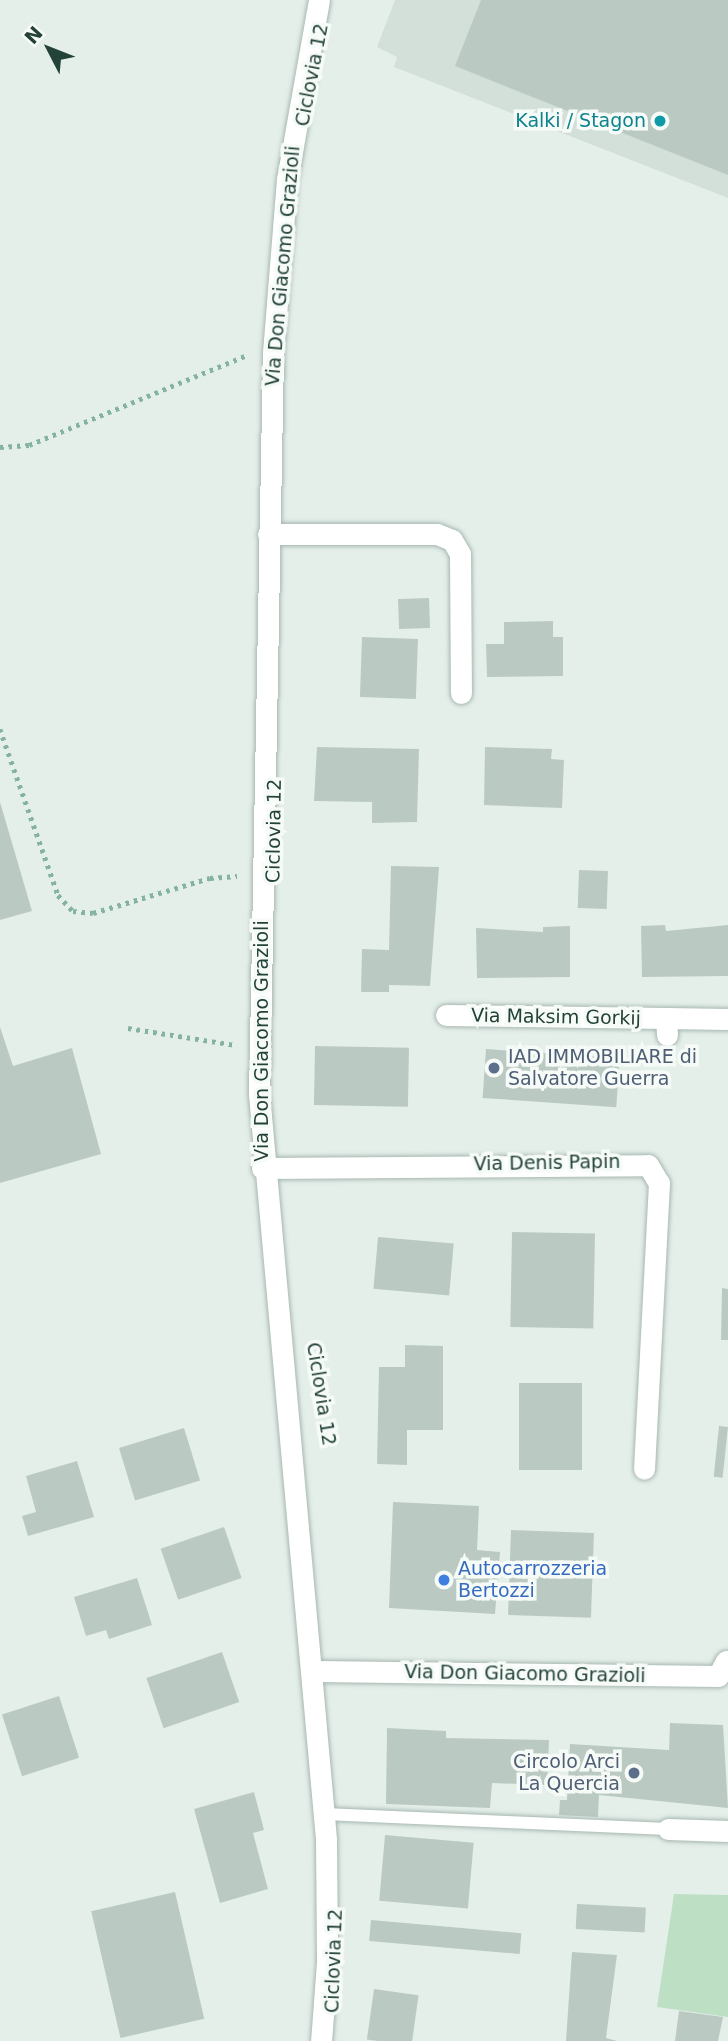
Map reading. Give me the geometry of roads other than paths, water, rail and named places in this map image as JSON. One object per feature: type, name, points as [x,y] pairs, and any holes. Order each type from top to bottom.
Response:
[{"type":"street","name":"Via Don Giacomo Grazioli","points":[[319,0],[287,179],[274,344],[268,534],[260,1048],[262,1168],[315,1671],[324,1814],[327,1962],[321,2041]]},
{"type":"street","points":[[268,534],[437,534],[452,540],[460,554],[461,692]]},
{"type":"street","name":"Via Maksim Gorkij","points":[[446,1015],[667,1027],[728,1019]]},
{"type":"street","name":"Via Denis Papin","points":[[262,1168],[640,1161],[654,1169],[659,1183],[644,1469]]},
{"type":"street","name":"Via Don Giacomo Grazioli","points":[[315,1671],[718,1676],[726,1661]]},
{"type":"street","points":[[668,1829],[728,1831]]},
{"type":"lane","points":[[324,1814],[668,1829]]},
{"type":"place","name":"Kalki / Stagon","points":[[660,121]]},
{"type":"place","name":"IAD IMMOBILIARE di Salvatore Guerra","points":[[494,1068]]},
{"type":"place","name":"Autocarrozzeria Bertozzi","points":[[444,1580]]},
{"type":"place","name":"Circolo Arci La Quercia","points":[[634,1773]]}]
